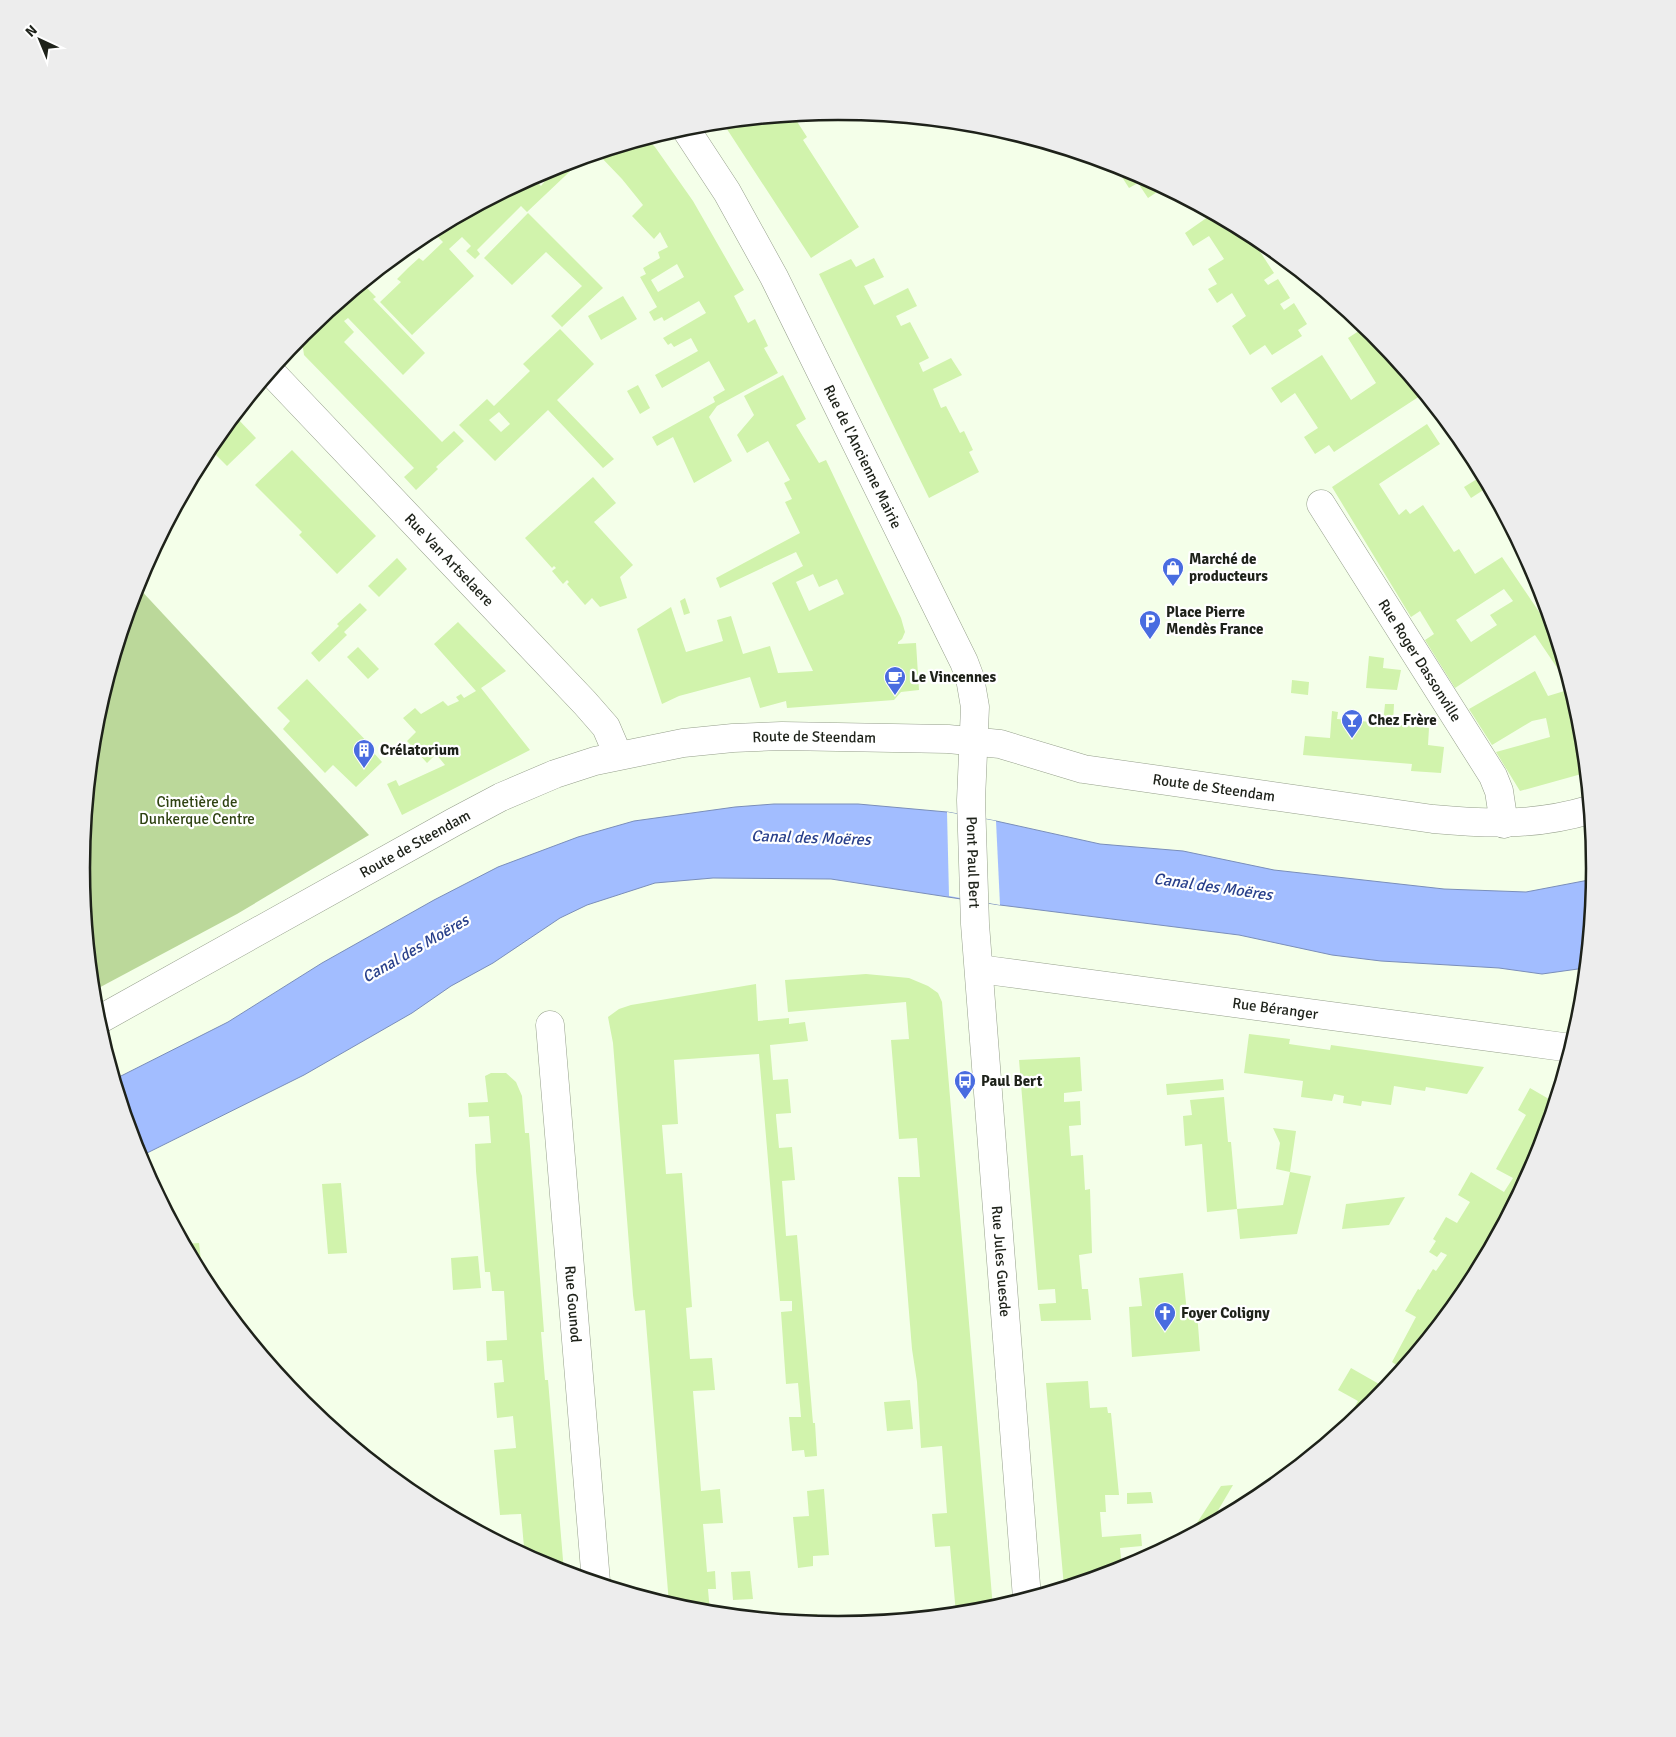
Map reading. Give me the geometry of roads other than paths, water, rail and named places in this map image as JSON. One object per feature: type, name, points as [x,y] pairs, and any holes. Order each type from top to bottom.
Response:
[{"type":"street","name":"Rue de l'Ancienne Mairie","points":[[689,136],[727,192],[774,277],[964,662],[970,678],[975,707],[971,800]]},
{"type":"street","name":"Rue Van Artselaere","points":[[275,376],[585,702],[606,727],[618,755]]},
{"type":"street","name":"Rue Roger Dassonville","points":[[1321,504],[1493,776],[1499,791],[1504,824]]},
{"type":"street","name":"Route de Steendam","points":[[105,1017],[485,806],[555,774],[618,755],[682,743],[756,736],[974,741],[1009,746],[1076,767],[1104,772],[1397,815],[1482,824],[1504,824],[1557,818],[1583,811]]},
{"type":"street","name":"Pont Paul Bert","points":[[971,800],[975,924]]},
{"type":"street","name":"Rue Jules Guesde","points":[[975,924],[1027,1592]]},
{"type":"street","name":"Rue Béranger","points":[[979,969],[1564,1047]]},
{"type":"street","name":"Rue Gounod","points":[[550,1025],[596,1576]]},
{"type":"water","name":"Canal des Moëres","points":[[774,804],[858,804],[947,812],[1100,844],[1183,851],[1274,870],[1444,889],[1526,892],[1585,881],[1580,969],[1542,974],[1499,968],[1381,961],[1332,955],[1239,935],[1000,905],[831,879],[713,878],[655,883],[587,905],[560,918],[493,963],[451,986],[412,1013],[304,1075],[146,1153],[120,1077],[228,1022],[322,963],[434,900],[498,867],[578,837],[634,821],[735,807]]},
{"type":"place","name":"Marché de producteurs","points":[[1173,587]]},
{"type":"place","name":"Place Pierre Mendès France","points":[[1150,640]]},
{"type":"place","name":"Le Vincennes","points":[[895,696]]},
{"type":"place","name":"Chez Frère","points":[[1352,739]]},
{"type":"place","name":"Crélatorium","points":[[364,769]]},
{"type":"place","name":"Paul Bert","points":[[965,1100]]},
{"type":"place","name":"Foyer Coligny","points":[[1165,1332]]},
{"type":"park label","name":"Cimetière de Dunkerque Centre","points":[[197,810]]}]
